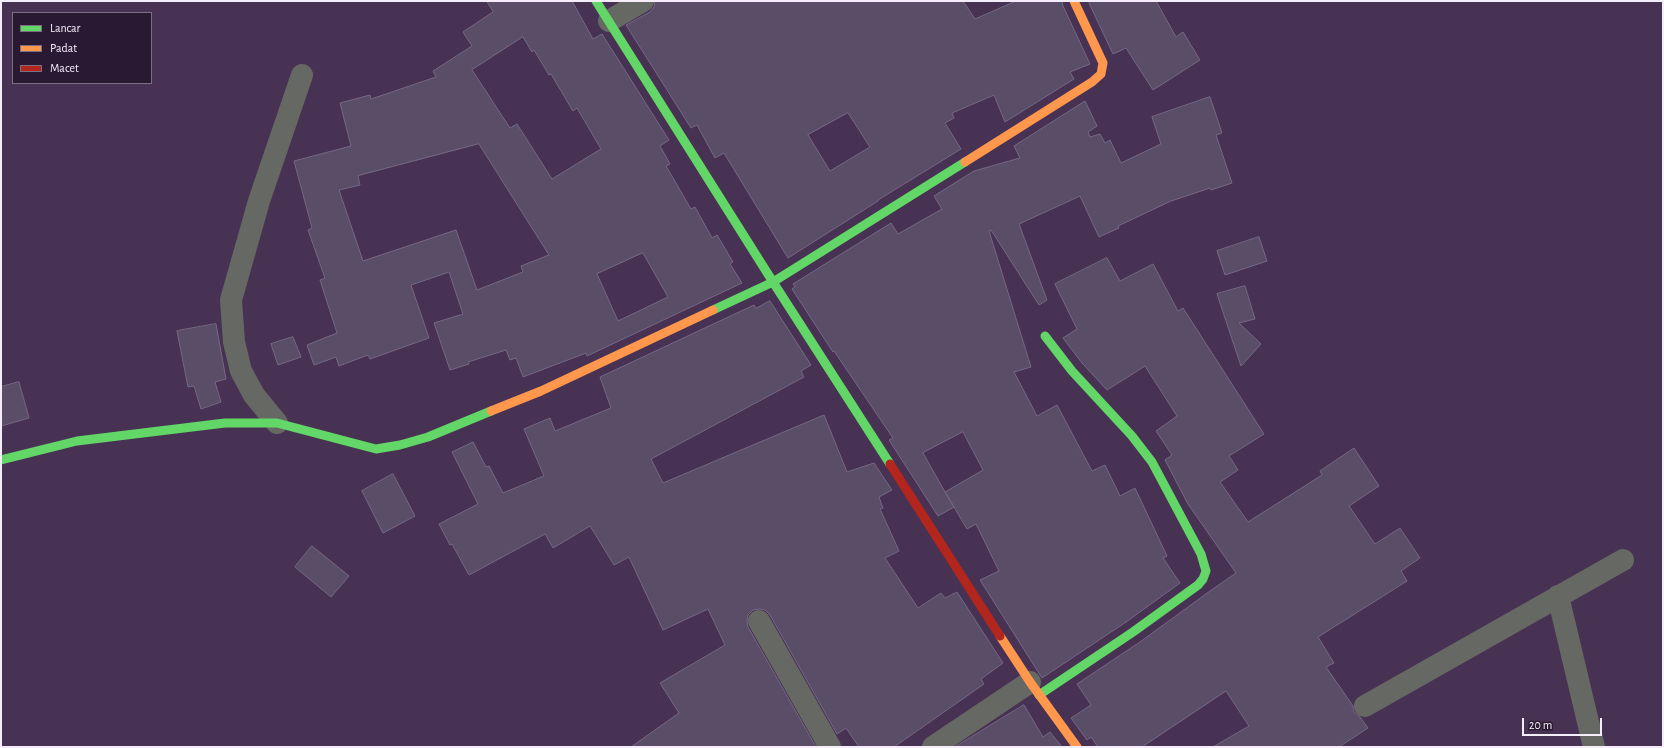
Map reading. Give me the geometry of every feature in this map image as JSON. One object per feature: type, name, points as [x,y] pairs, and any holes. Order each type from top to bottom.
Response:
[{"type":"street","points":[[596,1],[773,282],[1034,689],[1077,747]]},
{"type":"street","points":[[609,21],[643,1]]},
{"type":"street","points":[[1,460],[78,441],[225,423],[277,424],[376,449],[400,445],[428,437],[541,391],[773,282],[1098,77],[1102,70],[1103,63],[1074,1]]},
{"type":"street","points":[[277,424],[254,395],[241,371],[234,342],[231,300],[259,201],[302,75]]},
{"type":"street","points":[[933,747],[1132,632],[1198,585],[1203,579],[1206,571],[1198,549],[1152,462],[1132,436],[1072,371],[1045,336]]},
{"type":"street","points":[[1365,706],[1623,560]]},
{"type":"street","points":[[1558,596],[1594,747]]},
{"type":"street","points":[[759,621],[830,747]]},
{"type":"building","points":[[487,1],[572,1],[593,39],[602,34],[669,140],[660,146],[670,164],[666,166],[691,209],[695,207],[712,238],[717,235],[733,262],[730,264],[742,283],[587,356],[586,353],[523,377],[516,358],[510,360],[506,350],[468,362],[469,364],[450,370],[434,323],[463,314],[449,272],[411,285],[429,338],[370,359],[368,355],[339,366],[336,357],[314,365],[307,345],[337,333],[320,280],[325,278],[308,230],[312,228],[294,161],[351,146],[340,103],[370,95],[371,99],[436,77],[433,71],[472,46],[463,32],[493,12]],"holes":[[[523,37],[532,52],[534,50],[549,75],[551,74],[573,111],[577,108],[601,149],[552,179],[517,124],[510,128],[472,70]],[[479,144],[549,255],[521,266],[523,272],[477,290],[456,230],[363,261],[339,190],[360,185],[358,176]],[[643,253],[668,297],[618,321],[597,274]]]},
{"type":"building","points":[[655,1],[963,1],[975,19],[1016,1],[1062,1],[1090,64],[1070,72],[1074,79],[1005,122],[994,95],[952,113],[954,118],[945,123],[961,149],[788,258],[724,153],[715,158],[697,125],[691,128],[626,25],[650,12],[654,7]],"holes":[[[848,113],[870,147],[830,171],[808,135]]]},
{"type":"building","points":[[1092,1],[1156,1],[1176,37],[1183,32],[1200,60],[1153,90],[1126,48],[1113,54],[1089,3]]},
{"type":"building","points":[[1210,97],[1222,133],[1216,135],[1232,183],[1211,190],[1210,188],[1171,201],[1118,226],[1119,228],[1099,237],[1080,196],[1019,224],[1047,300],[1039,305],[991,230],[989,231],[1031,367],[1014,372],[1037,416],[1057,405],[1092,471],[1105,465],[1120,496],[1135,488],[1167,556],[1163,558],[1180,583],[1126,622],[1042,678],[980,580],[999,571],[976,524],[967,529],[954,507],[938,516],[889,440],[893,438],[834,351],[833,352],[792,289],[795,287],[793,284],[891,223],[898,234],[942,209],[934,196],[974,171],[1020,158],[1014,146],[1085,101],[1097,126],[1088,132],[1090,137],[1100,134],[1105,143],[1110,140],[1121,163],[1161,144],[1152,117]],"holes":[[[963,432],[983,470],[945,492],[923,453]]]},
{"type":"building","points":[[1259,237],[1267,261],[1225,275],[1217,251]]},
{"type":"building","points":[[1107,258],[1120,281],[1153,264],[1178,311],[1183,308],[1264,434],[1229,456],[1238,470],[1220,482],[1248,522],[1322,475],[1320,471],[1354,448],[1379,486],[1349,506],[1375,544],[1400,528],[1420,558],[1401,571],[1407,581],[1318,637],[1334,663],[1326,667],[1353,706],[1354,712],[1360,717],[1368,728],[1339,747],[1213,747],[1249,726],[1226,691],[1142,747],[1098,747],[1091,737],[1087,740],[1071,718],[1091,705],[1077,684],[1140,642],[1236,573],[1188,504],[1165,460],[1172,455],[1156,431],[1177,416],[1145,366],[1107,390],[1082,363],[1063,338],[1077,329],[1055,284]]},
{"type":"building","points":[[1245,286],[1255,319],[1239,323],[1261,344],[1241,366],[1217,294]]},
{"type":"building","points":[[770,301],[811,365],[801,371],[804,377],[651,459],[663,483],[824,415],[847,472],[874,463],[892,490],[879,497],[883,508],[880,509],[899,551],[885,558],[918,608],[941,593],[945,598],[957,592],[1003,663],[981,679],[984,684],[894,747],[859,747],[846,728],[837,734],[770,615],[765,610],[753,610],[748,615],[748,627],[816,747],[631,747],[679,713],[660,683],[725,645],[708,609],[663,630],[629,557],[614,565],[590,526],[553,548],[545,534],[469,575],[439,524],[478,504],[452,452],[473,442],[486,467],[489,466],[503,493],[544,476],[524,429],[550,418],[555,431],[611,408],[600,377],[754,305],[756,308]]},
{"type":"building","points":[[216,324],[226,379],[215,382],[221,402],[201,409],[194,386],[188,387],[177,331]]},
{"type":"building","points":[[293,337],[301,357],[278,365],[271,344]]},
{"type":"building","points":[[19,382],[29,418],[1,426],[1,387]]},
{"type":"building","points":[[393,474],[415,516],[383,533],[362,491]]},
{"type":"building","points":[[312,546],[349,576],[331,597],[295,567]]},
{"type":"building","points":[[1024,705],[1043,737],[1050,732],[1062,747],[955,747]]},
{"type":"traffic: fast","points":[[596,1],[773,282],[890,464]]},
{"type":"traffic: fast","points":[[713,310],[773,282],[965,162]]},
{"type":"traffic: fast","points":[[1039,695],[1133,632],[1198,585],[1203,579],[1206,571],[1201,554],[1152,462],[1132,436],[1072,371],[1045,336]]},
{"type":"traffic: fast","points":[[1,460],[77,441],[225,423],[277,423],[376,449],[400,445],[428,437],[491,411]]},
{"type":"traffic: slow","points":[[965,162],[1092,82],[1101,74],[1103,63],[1074,1]]},
{"type":"traffic: slow","points":[[491,411],[541,391],[713,310]]},
{"type":"traffic: slow","points":[[1000,636],[1030,682],[1077,747]]},
{"type":"traffic: jam","points":[[890,464],[1000,636]]}]
